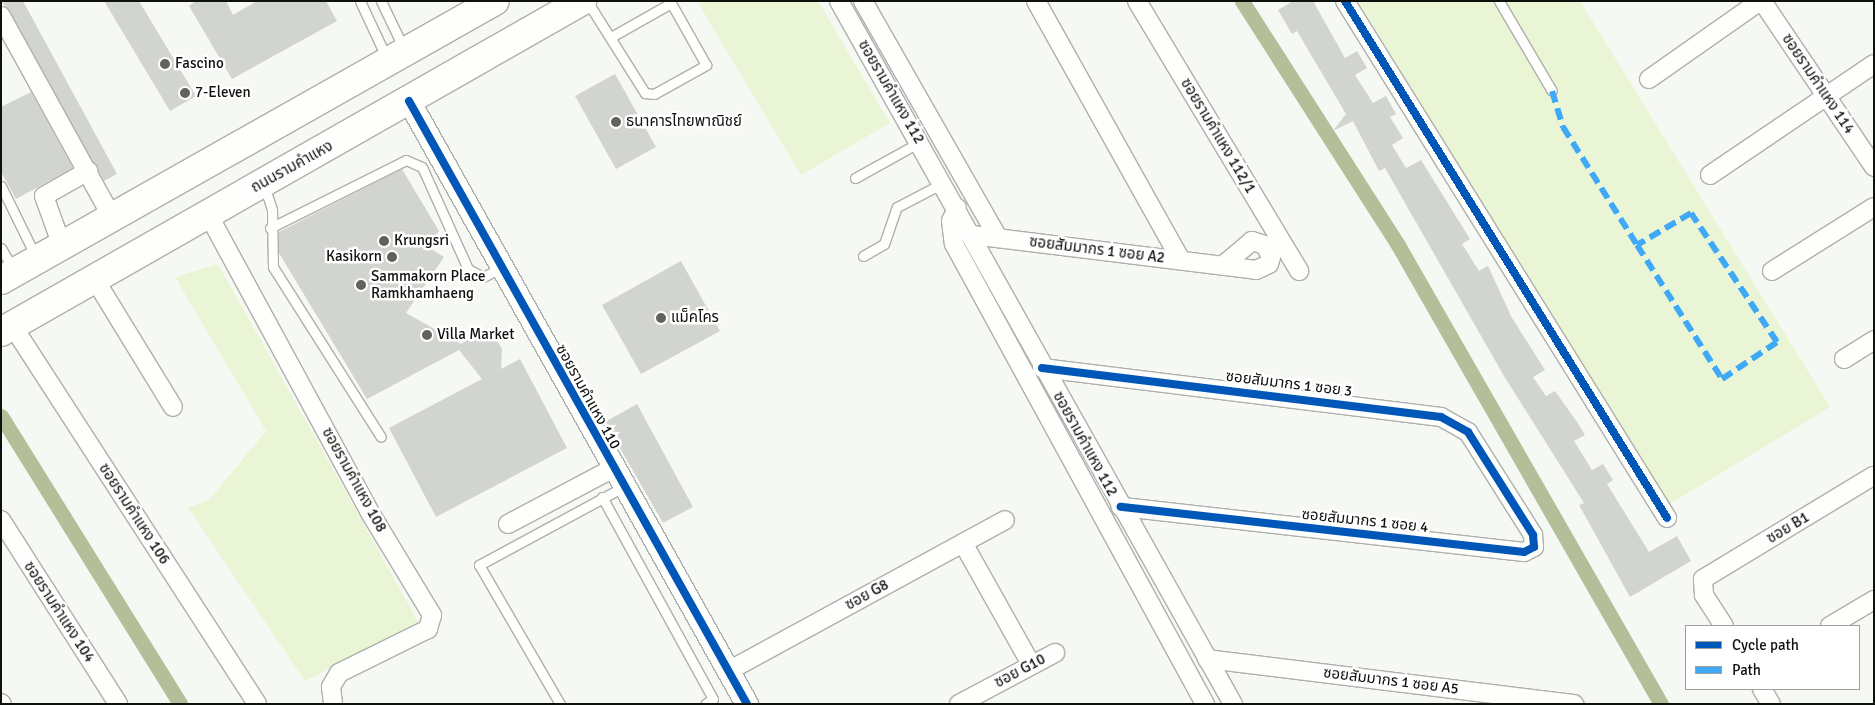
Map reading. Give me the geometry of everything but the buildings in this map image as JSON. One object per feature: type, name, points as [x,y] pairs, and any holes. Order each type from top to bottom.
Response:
[{"type":"main road","points":[[18,271],[397,56],[468,12],[495,1]]},
{"type":"main road","points":[[499,1],[520,37]]},
{"type":"main road","name":"ถนนรามคำแหง","points":[[6,328],[582,1]]},
{"type":"street","name":"ซอยรามคำแหง 112","points":[[839,1],[944,183],[1042,368],[1233,704]]},
{"type":"street","points":[[863,1],[998,238]]},
{"type":"street","points":[[1036,1],[1181,260]]},
{"type":"street","name":"ซอยรามคำแหง 112/1","points":[[1137,1],[1299,271]]},
{"type":"street","points":[[1344,1],[1667,518]]},
{"type":"street","points":[[1649,79],[1761,1]]},
{"type":"street","name":"ซอยรามคำแหง 114","points":[[1761,1],[1874,167]]},
{"type":"street","points":[[1,16],[112,217]]},
{"type":"street","points":[[1710,175],[1874,64]]},
{"type":"street","name":"ซอยรามคำแหง 110","points":[[408,101],[617,478],[730,670],[747,704]]},
{"type":"street","points":[[62,246],[44,196],[88,171]]},
{"type":"street","points":[[1772,271],[1874,207]]},
{"type":"street","name":"ซอยรามคำแหง 112","points":[[957,208],[951,220],[954,244],[1115,543],[1205,704]]},
{"type":"street","name":"ซอยรามคำแหง 108","points":[[208,214],[369,511],[432,615],[428,629],[339,673],[331,687],[333,704]]},
{"type":"street","name":"ซอยสัมมากร 1 ซอย A2","points":[[972,235],[1223,265]]},
{"type":"street","points":[[94,278],[173,407]]},
{"type":"street","name":"ซอยรามคําแหง 106","points":[[6,328],[257,704]]},
{"type":"street","points":[[1011,352],[1028,340]]},
{"type":"street","points":[[1844,359],[1874,340]]},
{"type":"street","name":"ซอยสัมมากร 1 ซอย 3","points":[[1042,368],[1441,417],[1468,432],[1500,484]]},
{"type":"street","name":"ซอย B1","points":[[1723,625],[1704,595],[1703,579],[1873,476]]},
{"type":"street","points":[[508,524],[617,478]]},
{"type":"street","name":"ซอยสัมมากร 1 ซอย 4","points":[[1120,507],[1524,552],[1534,547],[1532,535],[1500,484]]},
{"type":"street","name":"ซอยรามคําแหง 104","points":[[1,520],[118,704]]},
{"type":"street","name":"ซอย G8","points":[[730,670],[1004,520]]},
{"type":"street","points":[[1115,543],[1134,531]]},
{"type":"street","points":[[964,543],[1031,664]]},
{"type":"street","points":[[1832,625],[1874,600]]},
{"type":"street","name":"ซอย G10","points":[[959,704],[1031,664],[1055,653]]},
{"type":"street","name":"ซอยสัมมากร 1 ซอย A5","points":[[1207,659],[1574,704]]},
{"type":"street","points":[[1763,690],[1771,704]]},
{"type":"lane","points":[[360,1],[397,56]]},
{"type":"lane","points":[[381,1],[397,56]]},
{"type":"lane","points":[[588,1],[645,93],[703,70],[706,61],[671,2],[611,37]]},
{"type":"lane","points":[[1499,1],[1552,91]]},
{"type":"lane","points":[[855,178],[920,142]]},
{"type":"lane","points":[[270,228],[406,160],[422,167],[468,269],[483,277],[501,268]]},
{"type":"lane","points":[[264,183],[272,210],[270,228],[273,267],[381,438]]},
{"type":"lane","points":[[863,256],[884,244],[897,207],[944,183]]},
{"type":"lane","points":[[1,186],[18,271]]},
{"type":"lane","points":[[1,248],[18,271]]},
{"type":"lane","points":[[560,704],[479,565],[602,498],[617,478]]},
{"type":"lane","points":[[602,498],[713,699],[705,704]]},
{"type":"green space","points":[[697,1],[818,1],[890,123],[801,175]]},
{"type":"green space","points":[[1358,1],[1580,1],[1830,407],[1668,505]]},
{"type":"green space","points":[[218,264],[419,623],[305,681],[188,508],[209,500],[266,431],[175,277]]},
{"type":"waterway","points":[[1242,1],[1398,245],[1661,704]]},
{"type":"waterway","points":[[1,416],[180,704]]},
{"type":"marked path","points":[[1552,91],[1563,127],[1637,245],[1722,379],[1777,342],[1691,213],[1637,245]]},
{"type":"cycle path","points":[[1345,1],[1667,518]]},
{"type":"cycle path","points":[[409,101],[747,704]]},
{"type":"cycle path","points":[[1042,368],[1441,417],[1468,432],[1533,535],[1534,547],[1524,552],[1120,507]]},
{"type":"place","name":"Fascino","points":[[165,64]]},
{"type":"place","name":"7-Eleven","points":[[185,93]]},
{"type":"place","name":"ธนาคารไทยพาณิชย์","points":[[616,122]]},
{"type":"place","name":"Krungsri","points":[[384,241]]},
{"type":"place","name":"Kasikorn","points":[[392,257]]},
{"type":"place","name":"Sammakorn Place Ramkhamhaeng","points":[[361,285]]},
{"type":"place","name":"แม็คโคร","points":[[661,318]]},
{"type":"place","name":"Villa Market","points":[[427,335]]}]
